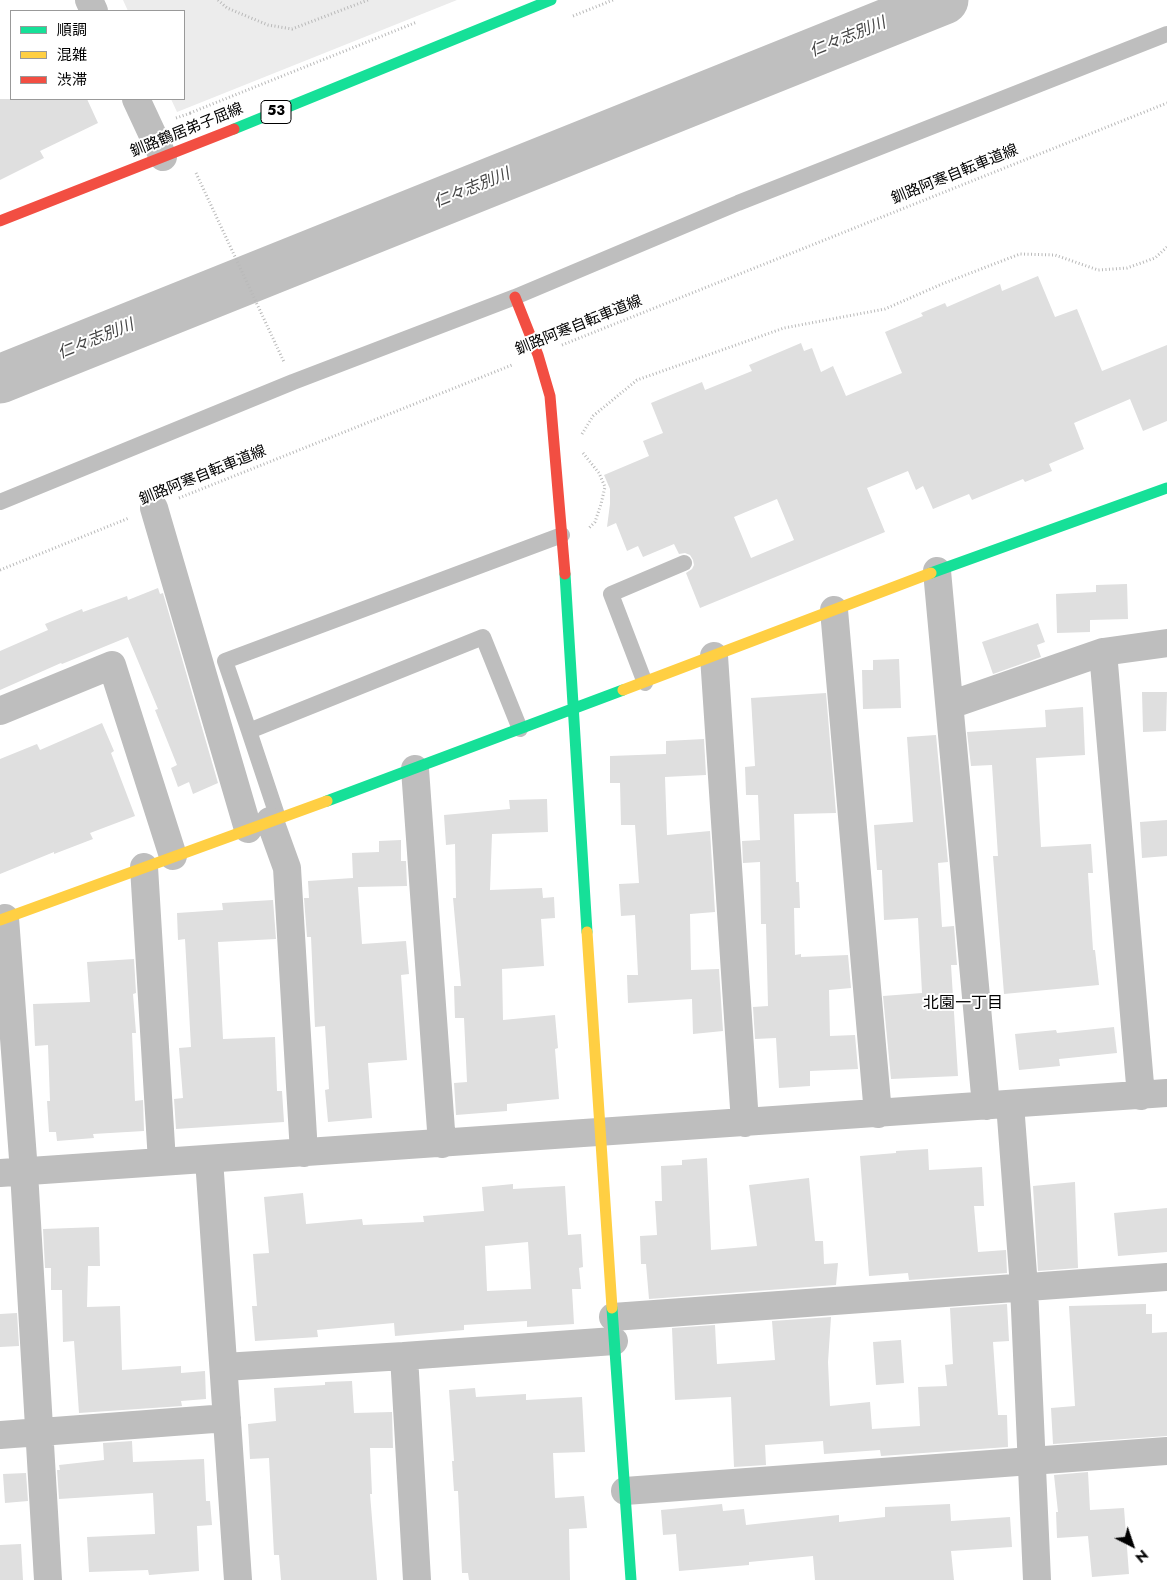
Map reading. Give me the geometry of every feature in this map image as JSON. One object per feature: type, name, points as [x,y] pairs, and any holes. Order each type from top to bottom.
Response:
[{"type":"street","name":"釧路鶴居弟子屈線","points":[[0,222],[551,0]]},
{"type":"street","points":[[136,100],[163,157]]},
{"type":"street","points":[[515,297],[538,355],[550,396],[563,542],[600,1132],[631,1580]]},
{"type":"street","points":[[48,1580],[38,1432],[12,1173],[2,919],[414,769],[937,571],[1167,488]]},
{"type":"street","points":[[154,508],[266,823],[287,868],[304,1153]]},
{"type":"street","points":[[937,571],[950,705],[998,1105],[1024,1287],[1037,1580]]},
{"type":"street","points":[[834,610],[878,1114]]},
{"type":"street","points":[[950,705],[1102,652],[1167,643]]},
{"type":"street","points":[[12,1173],[1154,1094],[1102,652]]},
{"type":"street","points":[[714,656],[745,1122]]},
{"type":"street","points":[[0,711],[112,665],[173,856]]},
{"type":"street","points":[[414,769],[442,1144]]},
{"type":"street","points":[[144,867],[162,1162]]},
{"type":"street","points":[[209,1159],[238,1580]]},
{"type":"street","points":[[224,1367],[404,1356],[613,1329],[1024,1287],[1167,1277]]},
{"type":"street","points":[[404,1356],[417,1580]]},
{"type":"street","points":[[0,1434],[227,1418]]},
{"type":"street","points":[[624,1491],[1167,1451]]},
{"type":"lane","points":[[0,502],[293,382],[515,297],[738,203],[1167,34]]},
{"type":"lane","points":[[266,823],[249,731],[224,661],[563,542]]},
{"type":"lane","points":[[645,683],[611,594],[684,563]]},
{"type":"lane","points":[[249,731],[482,637],[520,729]]},
{"type":"path","points":[[218,0],[227,8],[268,25],[292,29],[368,0]]},
{"type":"path","points":[[190,113],[419,22]]},
{"type":"path","name":"釧路阿寒自転車道線","points":[[0,570],[1167,103]]},
{"type":"path","points":[[195,170],[282,357]]},
{"type":"path","points":[[580,440],[594,416],[637,380],[784,328],[885,309],[942,284],[1020,254],[1055,255],[1098,270],[1127,268],[1155,258],[1167,247]]},
{"type":"path","points":[[563,542],[585,532],[594,522],[605,487],[599,473],[578,446]]},
{"type":"shaded area","points":[[123,0],[457,0],[177,112],[171,100],[185,100],[185,10],[128,10]]},
{"type":"building","points":[[0,99],[87,100],[98,123],[40,151],[44,158],[0,180]]},
{"type":"building","points":[[1038,276],[1055,317],[1077,309],[1102,371],[1167,345],[1167,421],[1143,431],[1130,399],[1074,423],[1084,449],[1049,464],[1052,471],[1025,482],[1023,479],[972,500],[969,494],[933,509],[923,486],[916,490],[908,471],[867,488],[885,532],[700,608],[686,573],[694,565],[690,555],[685,553],[679,554],[674,544],[643,557],[638,546],[627,551],[616,523],[607,527],[610,489],[604,475],[649,456],[643,441],[663,433],[651,403],[702,382],[705,390],[752,371],[749,365],[801,343],[804,351],[812,348],[821,372],[833,366],[846,396],[902,373],[885,332],[923,316],[921,313],[945,303],[947,307],[1000,284],[1002,291]],"holes":[[[777,499],[794,540],[751,558],[734,517]]]},
{"type":"building","points":[[1127,584],[1128,619],[1090,620],[1090,632],[1057,633],[1056,594],[1096,592],[1096,585]]},
{"type":"building","points":[[158,588],[160,594],[163,593],[218,783],[193,794],[189,782],[178,787],[171,768],[177,765],[155,710],[158,709],[128,637],[61,663],[0,690],[0,651],[48,630],[45,624],[82,609],[83,612],[127,596],[128,600]]},
{"type":"building","points":[[1038,623],[1045,642],[1037,645],[1041,657],[993,674],[982,642]]},
{"type":"building","points":[[899,659],[901,708],[863,709],[862,670],[873,670],[873,660]]},
{"type":"building","points":[[1142,692],[1167,692],[1166,731],[1143,732]]},
{"type":"building","points":[[826,693],[836,813],[794,814],[796,882],[799,882],[800,908],[794,908],[795,955],[801,954],[801,957],[848,955],[851,988],[829,990],[830,1036],[855,1035],[858,1069],[810,1071],[810,1086],[779,1088],[776,1038],[755,1039],[753,1007],[768,1006],[766,924],[761,924],[760,862],[743,863],[742,841],[760,840],[758,795],[746,795],[745,767],[755,766],[751,698]]},
{"type":"building","points":[[1083,707],[1085,755],[1036,758],[1041,847],[1091,844],[1093,873],[1088,873],[1093,950],[1095,950],[1099,985],[1004,994],[993,856],[998,856],[992,765],[971,766],[967,732],[1046,727],[1045,710]]},
{"type":"building","points":[[102,723],[114,751],[111,753],[135,816],[90,833],[93,839],[54,854],[54,852],[0,874],[0,759],[37,744],[40,750]]},
{"type":"building","points":[[936,735],[948,862],[938,863],[942,927],[954,926],[957,965],[951,965],[958,1076],[891,1079],[883,996],[922,993],[918,918],[884,920],[882,870],[877,870],[874,825],[913,822],[907,737]]},
{"type":"building","points":[[704,739],[706,775],[665,777],[667,835],[710,831],[715,912],[690,914],[691,970],[719,969],[723,1031],[693,1034],[692,999],[628,1003],[627,975],[638,975],[635,915],[621,916],[619,884],[639,883],[635,825],[621,825],[620,783],[610,783],[610,756],[666,754],[666,741]]},
{"type":"building","points":[[547,799],[548,832],[492,834],[490,890],[542,888],[543,898],[554,897],[555,918],[541,919],[544,966],[502,969],[503,1020],[555,1015],[558,1048],[555,1049],[559,1099],[507,1104],[507,1111],[456,1115],[454,1083],[467,1082],[464,1018],[455,1018],[454,986],[461,986],[453,898],[456,898],[455,844],[446,845],[444,815],[510,809],[509,800]]},
{"type":"building","points":[[1167,820],[1167,856],[1142,858],[1140,822]]},
{"type":"building","points":[[401,840],[401,861],[406,861],[407,886],[358,887],[362,944],[406,941],[409,974],[401,975],[407,1060],[368,1063],[372,1118],[328,1122],[325,1090],[329,1089],[325,1026],[315,1027],[311,937],[307,937],[304,898],[309,898],[308,881],[353,878],[352,853],[379,852],[379,841]]},
{"type":"building","points":[[273,900],[276,939],[218,942],[223,1039],[275,1037],[277,1091],[282,1091],[284,1122],[176,1129],[174,1099],[183,1098],[179,1048],[191,1047],[185,939],[178,940],[177,913],[223,910],[222,903]]},
{"type":"building","points":[[134,959],[136,993],[133,994],[136,1033],[132,1033],[135,1101],[143,1100],[144,1131],[93,1134],[94,1138],[57,1141],[56,1132],[49,1132],[47,1101],[50,1101],[48,1045],[35,1046],[33,1004],[90,1002],[87,962]]},
{"type":"building","points":[[1114,1027],[1117,1053],[1059,1059],[1060,1066],[1019,1070],[1015,1034],[1056,1030],[1057,1033]]},
{"type":"building","points":[[928,1149],[929,1170],[982,1167],[984,1206],[974,1206],[978,1252],[1006,1250],[1007,1273],[909,1280],[908,1273],[869,1276],[860,1156]]},
{"type":"building","points":[[707,1158],[711,1250],[757,1246],[749,1185],[809,1178],[815,1241],[823,1241],[824,1264],[838,1263],[836,1285],[649,1299],[646,1264],[641,1264],[640,1236],[657,1235],[655,1201],[662,1201],[661,1166],[682,1165],[682,1160]]},
{"type":"building","points":[[1075,1182],[1078,1268],[1038,1271],[1033,1186]]},
{"type":"building","points":[[513,1184],[513,1189],[565,1186],[568,1235],[581,1234],[583,1267],[579,1268],[581,1289],[572,1289],[574,1324],[527,1327],[527,1321],[464,1325],[464,1330],[395,1336],[394,1323],[317,1330],[318,1337],[255,1341],[252,1306],[257,1306],[253,1254],[269,1253],[264,1197],[303,1193],[306,1224],[362,1219],[363,1225],[424,1222],[423,1216],[484,1211],[482,1187]],"holes":[[[528,1242],[531,1289],[487,1291],[485,1246]]]},
{"type":"building","points":[[1167,1208],[1167,1252],[1118,1256],[1114,1213]]},
{"type":"building","points":[[99,1227],[100,1266],[88,1266],[87,1307],[120,1306],[122,1370],[181,1366],[181,1373],[205,1371],[206,1399],[181,1401],[182,1406],[79,1413],[74,1341],[63,1342],[62,1290],[51,1290],[51,1268],[45,1268],[43,1229]]},
{"type":"building","points":[[1007,1304],[1009,1341],[993,1342],[998,1415],[1007,1415],[1008,1447],[881,1456],[880,1450],[824,1454],[823,1441],[765,1445],[766,1465],[734,1467],[731,1397],[675,1400],[672,1328],[715,1325],[717,1364],[775,1360],[772,1321],[831,1317],[828,1362],[830,1406],[870,1402],[872,1429],[920,1426],[918,1387],[947,1386],[945,1365],[953,1364],[950,1308]]},
{"type":"building","points":[[1146,1304],[1146,1314],[1152,1314],[1152,1333],[1167,1332],[1167,1436],[1053,1444],[1051,1408],[1075,1406],[1069,1306]]},
{"type":"building","points":[[17,1313],[19,1346],[0,1347],[0,1314]]},
{"type":"building","points":[[901,1340],[904,1383],[876,1385],[873,1342]]},
{"type":"building","points":[[352,1381],[354,1413],[392,1412],[393,1448],[370,1448],[372,1494],[370,1494],[377,1580],[281,1580],[279,1555],[274,1555],[269,1458],[250,1459],[248,1424],[276,1421],[274,1388],[325,1385],[325,1382]]},
{"type":"building","points":[[475,1388],[476,1397],[526,1394],[526,1400],[582,1397],[585,1452],[553,1453],[555,1498],[584,1496],[587,1528],[569,1529],[570,1580],[469,1580],[468,1573],[462,1573],[458,1491],[454,1491],[449,1390]]},
{"type":"building","points":[[132,1441],[133,1462],[204,1459],[206,1501],[210,1501],[212,1525],[197,1526],[199,1571],[149,1575],[148,1570],[89,1572],[87,1537],[155,1534],[153,1493],[59,1499],[57,1470],[60,1470],[59,1465],[104,1460],[103,1443]]},
{"type":"building","points":[[1088,1472],[1090,1510],[1124,1508],[1129,1574],[1092,1577],[1088,1536],[1057,1538],[1056,1512],[1058,1512],[1054,1475]]},
{"type":"building","points":[[26,1473],[28,1501],[5,1503],[3,1474]]},
{"type":"building","points":[[722,1504],[723,1511],[744,1509],[746,1525],[839,1515],[839,1522],[885,1517],[885,1507],[950,1504],[951,1521],[1010,1517],[1012,1547],[951,1551],[954,1580],[815,1580],[813,1556],[749,1562],[749,1565],[679,1571],[676,1534],[663,1535],[661,1510]]},
{"type":"building","points":[[21,1544],[23,1580],[0,1580],[0,1545]]},
{"type":"waterway","name":"仁々志別川","points":[[0,379],[944,0]]},
{"type":"traffic: fast","points":[[234,129],[551,0]]},
{"type":"traffic: fast","points":[[931,573],[1167,488]]},
{"type":"traffic: fast","points":[[565,574],[587,932]]},
{"type":"traffic: fast","points":[[327,801],[623,690]]},
{"type":"traffic: fast","points":[[612,1308],[631,1580]]},
{"type":"traffic: slow","points":[[623,690],[931,573]]},
{"type":"traffic: slow","points":[[0,920],[327,801]]},
{"type":"traffic: slow","points":[[587,932],[612,1308]]},
{"type":"traffic: jam","points":[[0,221],[234,129]]},
{"type":"traffic: jam","points":[[515,297],[538,355],[550,396],[565,574]]},
{"type":"district","name":"北園一丁目","points":[[963,1004]]}]
